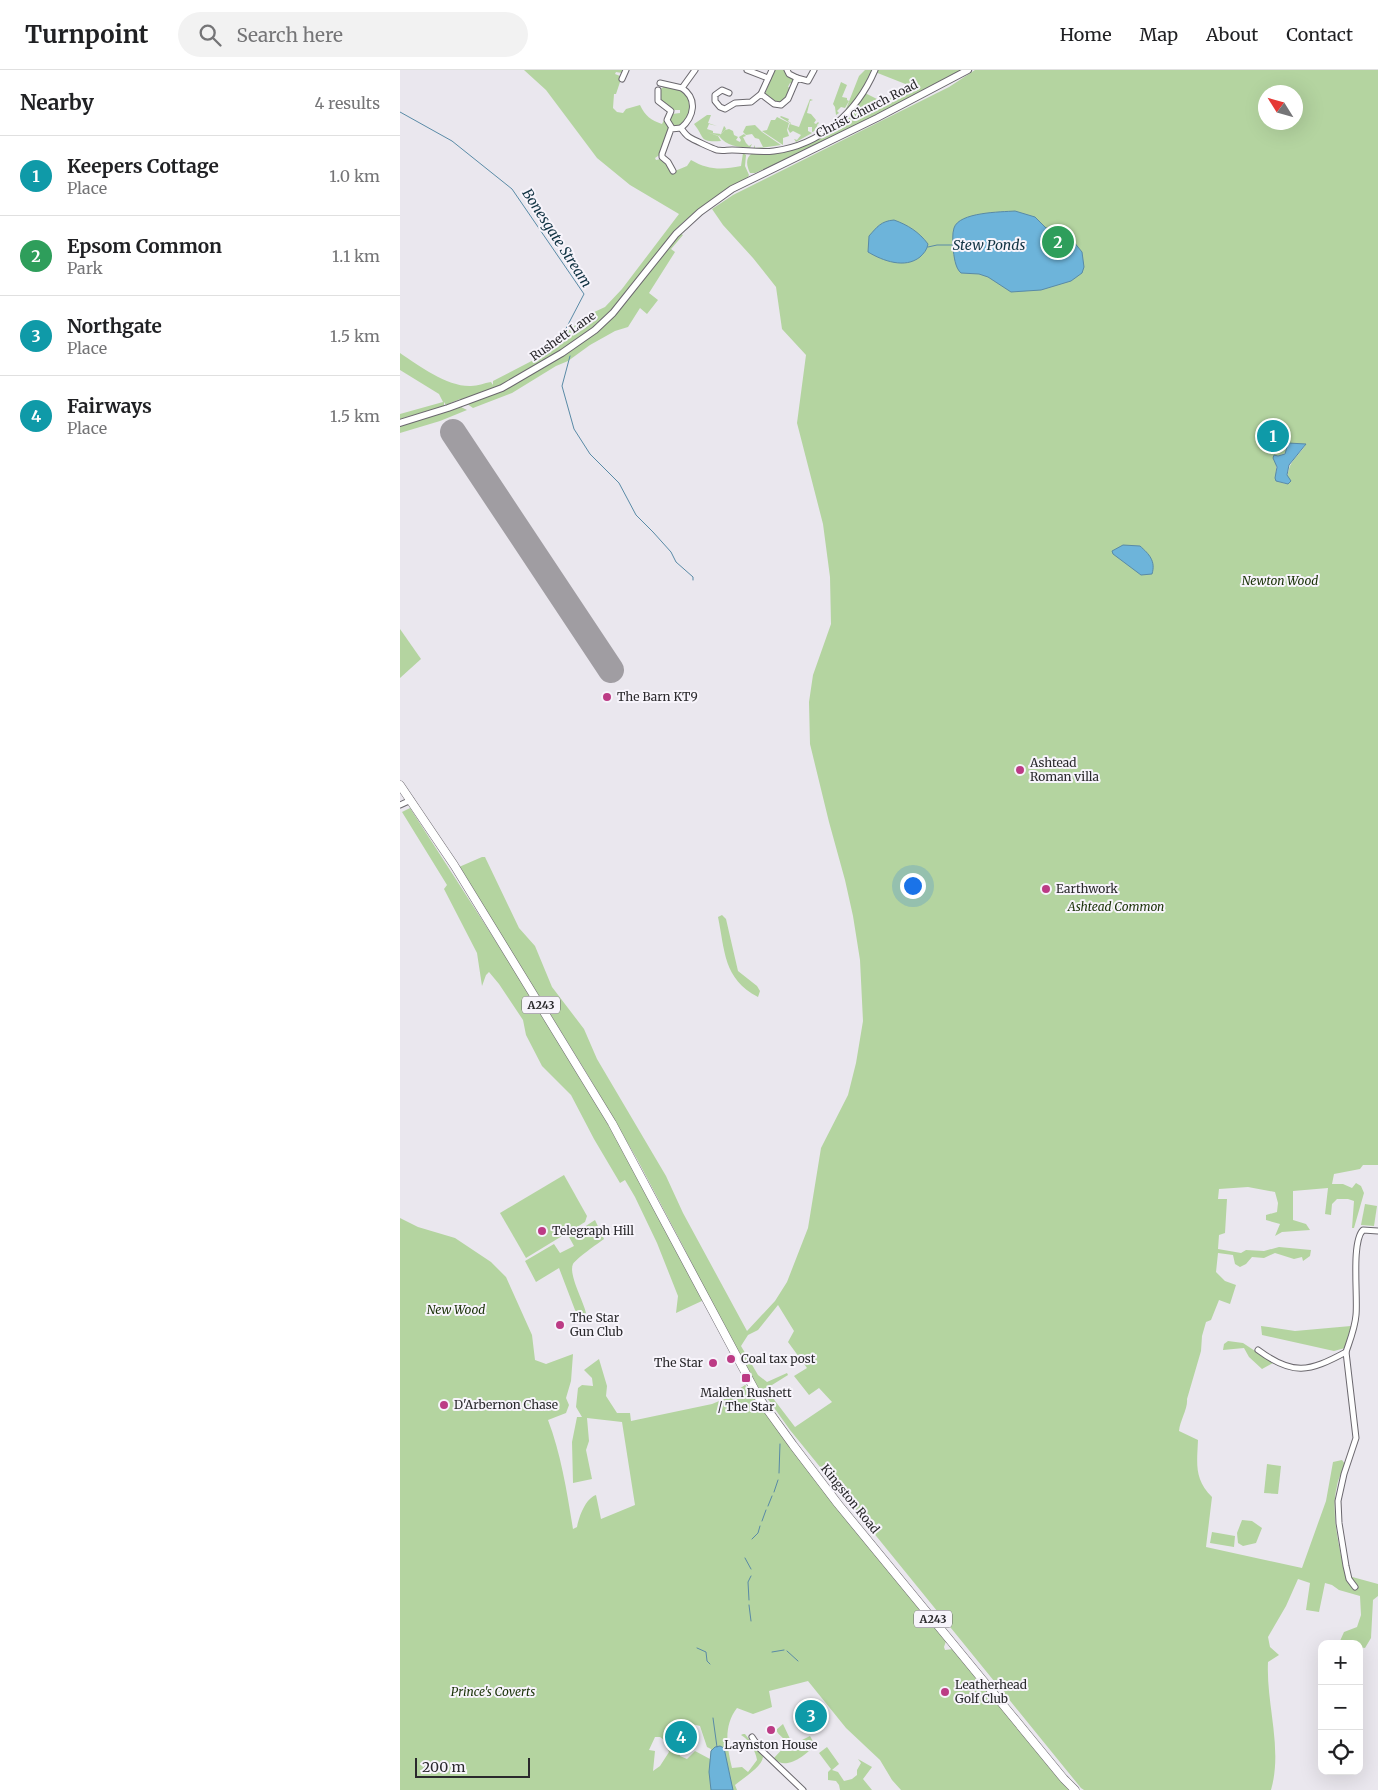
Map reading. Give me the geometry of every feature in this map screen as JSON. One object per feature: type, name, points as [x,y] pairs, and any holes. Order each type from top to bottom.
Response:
[{"type":"highway","name":"A243","points":[[400,785],[411,800]]},
{"type":"highway","name":"Kingston Road","points":[[411,800],[454,865],[560,1035],[612,1123],[759,1398],[838,1504],[1075,1790]]},
{"type":"main road","name":"Christ Church Road","points":[[700,212],[732,189],[885,114],[968,70]]},
{"type":"main road","name":"Rushett Lane","points":[[400,423],[502,388],[562,353],[595,330],[613,314],[676,234],[700,212]]},
{"type":"street","points":[[616,74],[622,78],[626,70]]},
{"type":"street","points":[[682,88],[695,70]]},
{"type":"street","points":[[747,70],[768,78]]},
{"type":"street","points":[[729,93],[722,90],[715,95],[716,102],[723,108],[734,104],[751,102],[761,94],[772,70]]},
{"type":"street","points":[[786,70],[788,74],[797,78],[809,80],[814,70]]},
{"type":"street","points":[[681,128],[689,137],[718,150],[758,152],[789,148],[813,138],[841,120],[864,94],[874,70]]},
{"type":"street","points":[[761,94],[774,104],[782,104],[789,98],[797,78]]},
{"type":"street","points":[[660,83],[682,88],[691,98],[693,108],[690,118],[681,128],[676,130],[672,128],[668,120],[671,112]]},
{"type":"street","points":[[658,90],[658,100],[671,112],[678,112]]},
{"type":"street","points":[[672,128],[659,158],[668,162],[672,170]]},
{"type":"street","points":[[400,806],[411,800]]},
{"type":"street","points":[[1355,1587],[1349,1579],[1346,1566],[1339,1523],[1338,1501],[1344,1474],[1356,1438],[1346,1352],[1356,1314],[1355,1283],[1358,1238],[1363,1230],[1378,1231]]},
{"type":"street","points":[[1258,1350],[1283,1365],[1300,1369],[1319,1366],[1346,1352]]},
{"type":"street","points":[[752,1737],[760,1749],[803,1790]]},
{"type":"green space","points":[[524,70],[624,70],[622,73],[616,72],[615,74],[620,76],[621,79],[616,94],[614,94],[613,108],[617,112],[623,113],[626,109],[640,105],[646,115],[655,121],[662,124],[665,118],[669,129],[661,154],[655,158],[656,160],[661,159],[675,171],[687,166],[691,160],[709,167],[728,168],[741,166],[743,153],[746,155],[745,166],[749,175],[701,208],[675,230],[683,235],[671,249],[675,252],[649,293],[658,300],[647,314],[640,308],[628,327],[615,331],[590,345],[568,361],[556,366],[512,393],[473,408],[460,399],[446,405],[444,402],[444,406],[400,419],[400,414],[443,402],[439,394],[400,370],[400,353],[434,375],[453,383],[476,386],[491,382],[493,385],[493,381],[549,352],[560,334],[569,330],[590,314],[605,307],[622,289],[679,214],[630,185],[597,158],[546,90]]},
{"type":"green space","points":[[774,70],[785,70],[786,74],[794,79],[793,84],[790,83],[788,87],[791,88],[786,98],[780,102],[774,101],[765,94]]},
{"type":"green space","points":[[865,70],[873,70],[869,81],[848,111],[846,109],[859,76]]},
{"type":"green space","points":[[876,70],[964,70],[816,146],[755,173],[750,173],[747,161],[751,154],[781,152],[802,145],[827,129],[850,110],[865,93],[883,102],[907,89],[908,85],[875,72]]},
{"type":"green space","points":[[975,70],[1378,70],[1378,1165],[1363,1165],[1360,1169],[1334,1174],[1332,1184],[1343,1184],[1352,1188],[1356,1183],[1361,1186],[1364,1193],[1354,1228],[1352,1228],[1354,1201],[1337,1199],[1332,1204],[1331,1215],[1325,1214],[1328,1188],[1293,1191],[1293,1220],[1306,1224],[1310,1230],[1282,1232],[1275,1236],[1280,1224],[1266,1220],[1266,1215],[1277,1212],[1278,1203],[1275,1192],[1248,1187],[1219,1189],[1218,1199],[1227,1199],[1225,1233],[1219,1235],[1218,1249],[1241,1253],[1246,1250],[1264,1251],[1279,1247],[1311,1250],[1310,1256],[1303,1261],[1302,1257],[1294,1259],[1275,1253],[1264,1258],[1252,1257],[1246,1264],[1240,1267],[1235,1264],[1233,1255],[1218,1253],[1216,1272],[1225,1281],[1236,1285],[1230,1304],[1219,1300],[1211,1320],[1206,1322],[1202,1336],[1201,1351],[1179,1431],[1198,1440],[1197,1464],[1199,1477],[1212,1497],[1206,1547],[1302,1568],[1326,1501],[1333,1462],[1342,1460],[1345,1464],[1335,1497],[1335,1519],[1345,1575],[1378,1584],[1378,1596],[1373,1600],[1371,1638],[1365,1648],[1363,1648],[1363,1640],[1340,1640],[1344,1632],[1357,1627],[1361,1615],[1360,1596],[1339,1590],[1325,1583],[1319,1612],[1306,1610],[1310,1583],[1298,1579],[1286,1606],[1268,1637],[1270,1647],[1279,1655],[1268,1662],[1269,1694],[1275,1742],[1274,1774],[1271,1790],[1084,1790],[1081,1788],[790,1430],[765,1395],[769,1393],[795,1427],[832,1402],[819,1388],[809,1395],[794,1376],[807,1368],[788,1342],[794,1331],[778,1305],[758,1330],[748,1335],[741,1346],[758,1375],[767,1382],[787,1373],[788,1375],[761,1392],[733,1346],[637,1159],[589,1077],[459,867],[485,857],[519,928],[535,946],[552,987],[584,1029],[597,1059],[666,1176],[683,1213],[747,1331],[775,1301],[787,1282],[808,1228],[821,1148],[848,1095],[863,1021],[860,960],[853,916],[810,744],[809,702],[813,675],[831,624],[830,577],[823,524],[797,423],[806,355],[782,329],[776,287],[723,225],[712,209],[733,195],[949,87]],"holes":[[[1305,446],[1290,466],[1287,484],[1276,481],[1276,455],[1278,456]]]},
{"type":"green space","points":[[841,82],[847,85],[842,97],[847,98],[849,101],[845,108],[841,107],[837,111],[839,113],[836,115],[833,104]]},
{"type":"green space","points":[[665,86],[684,93],[690,100],[692,105],[691,111],[683,125],[673,127],[669,120],[672,114],[680,113],[680,110],[673,110],[661,102],[659,90]]},
{"type":"green space","points":[[810,99],[813,100],[810,101],[807,113],[811,114],[816,120],[814,123],[819,123],[817,125],[818,128],[823,128],[812,132],[812,127],[808,127],[808,131],[812,133],[796,142],[794,139],[797,140],[801,135],[793,131],[790,133],[788,129],[790,123],[780,117],[789,119],[788,121],[791,123],[790,124],[799,127]]},
{"type":"green space","points":[[707,115],[711,115],[708,123],[717,126],[709,124],[707,129],[713,131],[713,133],[721,134],[719,136],[707,132],[718,136],[721,141],[706,140],[694,124]]},
{"type":"green space","points":[[777,117],[789,123],[787,130],[789,136],[783,138],[783,145],[762,131],[767,130],[771,120],[775,120]]},
{"type":"green space","points":[[755,125],[781,145],[753,149],[755,145],[755,148],[763,147],[759,139],[755,138],[752,134],[746,135],[743,132],[746,126]]},
{"type":"green space","points":[[729,129],[738,137],[736,140],[740,142],[739,137],[744,134],[746,136],[743,137],[746,143],[749,146],[752,144],[750,148],[725,142],[719,136]]},
{"type":"green space","points":[[461,407],[467,410],[440,421],[400,433],[400,426]]},
{"type":"green space","points":[[400,629],[421,659],[400,678]]},
{"type":"green space","points":[[410,808],[555,1033],[607,1118],[704,1300],[676,1313],[678,1296],[657,1243],[625,1180],[620,1183],[571,1095],[542,1066],[526,1035],[523,1020],[489,972],[482,986],[477,953],[444,889],[447,885],[402,812]]},
{"type":"green space","points":[[722,915],[726,919],[738,971],[757,986],[760,991],[758,997],[738,982],[728,963],[718,917]]},
{"type":"green space","points":[[564,1175],[587,1216],[585,1222],[526,1258],[500,1213]]},
{"type":"green space","points":[[1365,1204],[1377,1206],[1374,1226],[1361,1225]]},
{"type":"green space","points":[[400,1218],[418,1227],[455,1238],[491,1262],[506,1277],[532,1335],[535,1360],[546,1364],[573,1354],[571,1381],[566,1398],[569,1405],[566,1413],[548,1420],[560,1460],[573,1529],[577,1527],[586,1504],[596,1495],[601,1519],[635,1505],[622,1422],[587,1418],[589,1441],[586,1450],[592,1479],[573,1483],[572,1442],[577,1417],[582,1417],[576,1407],[578,1388],[582,1385],[593,1386],[592,1378],[584,1370],[599,1359],[607,1386],[606,1396],[617,1413],[630,1413],[631,1421],[712,1404],[724,1399],[745,1385],[765,1413],[946,1641],[945,1650],[953,1649],[961,1657],[1069,1790],[901,1790],[892,1780],[880,1760],[846,1728],[808,1681],[769,1691],[772,1707],[753,1714],[737,1708],[730,1722],[727,1737],[732,1768],[742,1767],[748,1772],[757,1760],[752,1746],[741,1735],[743,1734],[745,1734],[763,1757],[756,1768],[735,1785],[737,1790],[400,1790]],"holes":[[[679,1721],[700,1726],[707,1747],[711,1749],[710,1759],[695,1751],[687,1759],[680,1756],[678,1750],[671,1744],[667,1747],[669,1752],[660,1766],[653,1771],[655,1751],[649,1750],[655,1737],[660,1737],[667,1742],[672,1740],[670,1728]]]},
{"type":"green space","points":[[595,1220],[604,1239],[579,1258],[573,1264],[572,1269],[574,1281],[586,1313],[580,1316],[575,1310],[559,1268],[536,1282],[525,1261],[554,1244],[560,1253],[574,1246],[569,1237]]},
{"type":"green space","points":[[1261,1326],[1295,1331],[1351,1326],[1345,1348],[1334,1351],[1262,1335]]},
{"type":"green space","points":[[1228,1341],[1243,1343],[1273,1363],[1262,1369],[1249,1357],[1244,1348],[1223,1350],[1224,1344]]},
{"type":"green space","points":[[1267,1464],[1281,1466],[1278,1494],[1264,1493]]},
{"type":"green space","points":[[1242,1520],[1252,1521],[1262,1528],[1256,1543],[1243,1546],[1238,1543],[1237,1533]]},
{"type":"green space","points":[[1212,1532],[1235,1536],[1234,1547],[1210,1543]]},
{"type":"green space","points":[[783,1724],[791,1741],[796,1743],[810,1736],[815,1745],[801,1757],[789,1763],[779,1762],[774,1758],[787,1744],[776,1730]]},
{"type":"green space","points":[[827,1747],[839,1764],[832,1770],[838,1772],[844,1781],[852,1779],[857,1775],[857,1770],[861,1763],[858,1759],[872,1767],[863,1779],[872,1790],[840,1790],[836,1781],[828,1780],[828,1772],[831,1769],[819,1753]]},
{"type":"water","name":"Stew Ponds","points":[[1015,211],[1035,217],[1046,228],[1059,230],[1069,236],[1082,252],[1084,267],[1082,273],[1071,281],[1041,290],[1011,292],[988,277],[979,274],[961,273],[956,265],[953,248],[953,230],[957,223],[981,214]]},
{"type":"water","name":"Stew Ponds","points":[[894,220],[913,229],[928,244],[924,253],[914,261],[901,263],[887,261],[868,252],[869,236],[882,223]]},
{"type":"water","points":[[1288,443],[1306,444],[1289,465],[1287,475],[1291,481],[1288,484],[1276,481],[1277,467],[1273,458],[1274,455],[1285,454]]},
{"type":"water","points":[[1123,545],[1140,546],[1146,552],[1151,558],[1153,565],[1152,574],[1141,575],[1113,554],[1112,551]]},
{"type":"water","points":[[720,1746],[724,1748],[733,1790],[711,1790],[709,1772],[711,1751],[715,1747]]},
{"type":"waterway","name":"Bonesgate Stream","points":[[400,112],[452,141],[512,189],[584,294],[560,340]]},
{"type":"waterway","points":[[928,247],[954,245]]},
{"type":"waterway","name":"Bonesgate Stream","points":[[570,356],[562,386],[574,429],[590,454],[619,483],[636,515],[671,552],[676,562],[693,577],[693,580]]},
{"type":"waterway","points":[[779,1473],[780,1444]]},
{"type":"waterway","points":[[774,1492],[778,1480]]},
{"type":"waterway","points":[[768,1506],[772,1496]]},
{"type":"waterway","points":[[762,1521],[766,1510]]},
{"type":"waterway","points":[[752,1539],[758,1533],[760,1526]]},
{"type":"waterway","points":[[745,1558],[751,1569]]},
{"type":"waterway","points":[[749,1600],[748,1582],[751,1576]]},
{"type":"waterway","points":[[749,1605],[751,1621]]},
{"type":"waterway","points":[[697,1648],[706,1652],[707,1661],[710,1664]]},
{"type":"waterway","points":[[772,1652],[784,1650]]},
{"type":"waterway","points":[[787,1651],[798,1661]]},
{"type":"waterway","points":[[713,1718],[717,1747]]},
{"type":"runway","points":[[453,432],[611,670]]},
{"type":"place","name":"Epsom Common","points":[[1058,242]]},
{"type":"place","name":"Keepers Cottage","points":[[1273,436]]},
{"type":"place","name":"The Barn KT9","points":[[607,697]]},
{"type":"place","name":"Ashtead Roman villa","points":[[1020,770]]},
{"type":"place","name":"Earthwork","points":[[1046,889]]},
{"type":"place","name":"Telegraph Hill","points":[[542,1231]]},
{"type":"place","name":"The Star Gun Club","points":[[560,1325]]},
{"type":"place","name":"Coal tax post","points":[[731,1359]]},
{"type":"place","name":"The Star","points":[[713,1363]]},
{"type":"place","name":"Malden Rushett / The Star","points":[[746,1378]]},
{"type":"place","name":"D'Arbernon Chase","points":[[444,1405]]},
{"type":"place","name":"Leatherhead Golf Club","points":[[945,1692]]},
{"type":"place","name":"Northgate","points":[[811,1716]]},
{"type":"place","name":"Laynston House","points":[[771,1730]]},
{"type":"place","name":"Fairways","points":[[681,1737]]},
{"type":"park label","name":"Newton Wood","points":[[1280,581]]},
{"type":"park label","name":"Ashtead Common","points":[[1116,907]]},
{"type":"park label","name":"New Wood","points":[[456,1310]]},
{"type":"park label","name":"Prince's Coverts","points":[[493,1692]]}]
